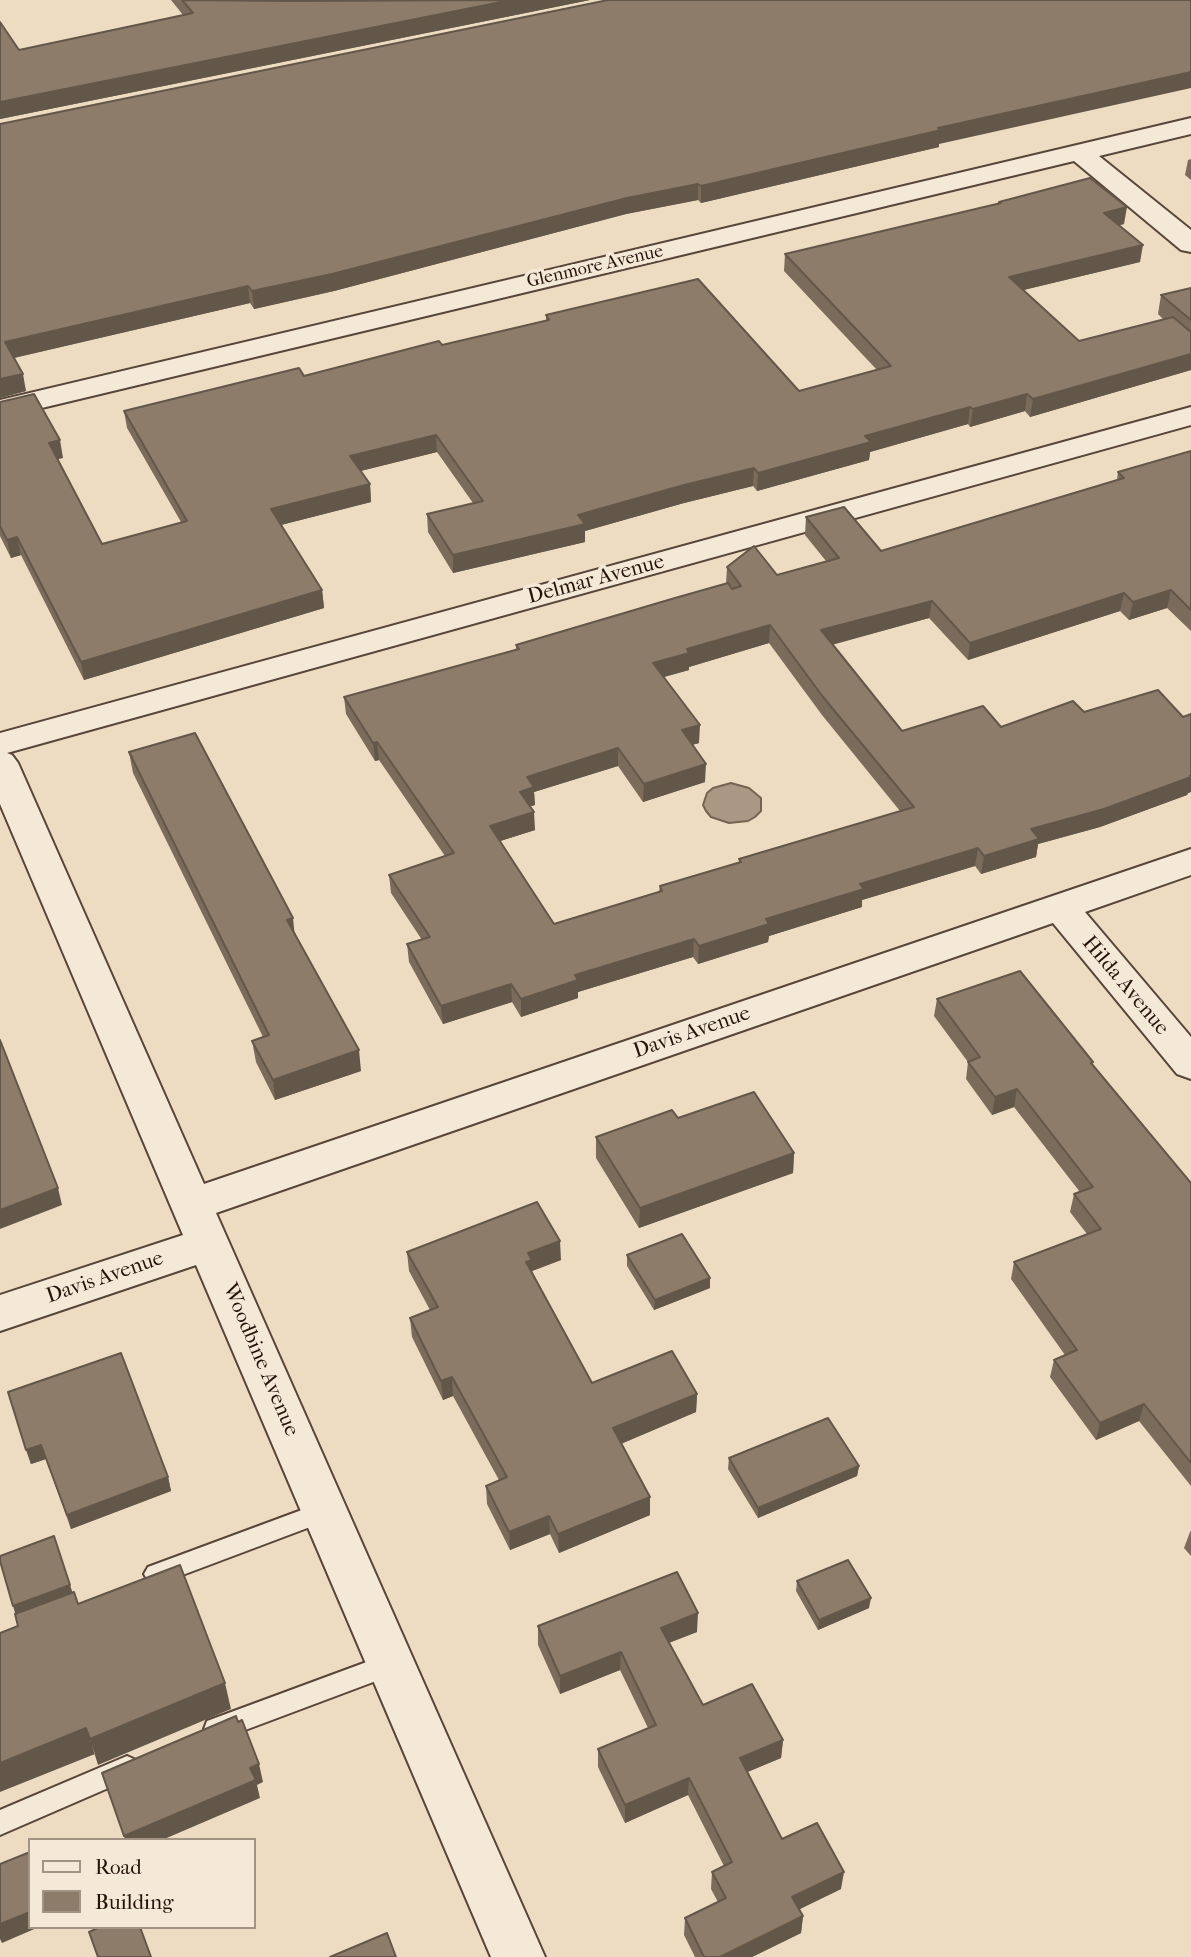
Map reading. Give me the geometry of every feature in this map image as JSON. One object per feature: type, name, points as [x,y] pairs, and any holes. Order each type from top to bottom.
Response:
[{"type":"street","name":"Glenmore Avenue","points":[[0,409],[1191,126]]},
{"type":"street","points":[[1080,153],[1191,244]]},
{"type":"street","name":"Delmar Avenue","points":[[0,744],[1191,416]]},
{"type":"street","name":"Woodbine Avenue","points":[[0,763],[12,826],[202,1223],[518,1957]]},
{"type":"street","name":"Davis Avenue","points":[[0,1313],[202,1223],[1060,907],[1191,862]]},
{"type":"street","name":"Hilda Avenue","points":[[1060,907],[1191,1064]]},
{"type":"lane","points":[[138,1582],[326,1511]]},
{"type":"lane","points":[[198,1737],[391,1664]]},
{"type":"lane","points":[[0,1824],[149,1759]]},
{"type":"shaded area","points":[[731,783],[749,788],[761,798],[761,811],[748,821],[729,823],[711,817],[703,805],[707,793],[713,788]]},
{"type":"building","points":[[182,0],[511,0],[0,102],[0,22],[19,50],[193,13]]},
{"type":"building","points":[[608,0],[1191,0],[1191,72],[938,128],[941,130],[701,186],[698,184],[627,198],[332,274],[252,291],[248,286],[5,342],[23,374],[0,379],[0,124]]},
{"type":"building","points":[[1090,178],[1127,207],[1104,213],[1143,245],[1009,277],[1079,341],[1173,317],[1191,332],[1191,354],[1033,399],[1027,394],[973,409],[970,407],[865,436],[871,442],[758,473],[754,468],[684,485],[578,515],[585,524],[453,555],[427,514],[483,501],[436,435],[350,456],[370,484],[271,509],[322,590],[81,662],[17,537],[7,540],[0,526],[0,402],[34,394],[60,440],[49,443],[102,544],[187,521],[124,411],[299,368],[304,376],[439,341],[442,345],[549,320],[546,315],[698,279],[799,391],[891,366],[785,254],[1001,203],[999,202]]},
{"type":"building","points":[[1191,288],[1191,320],[1161,295]]},
{"type":"building","points":[[1191,451],[1191,610],[1171,590],[1133,602],[1124,593],[970,643],[932,601],[821,630],[902,731],[983,706],[1001,727],[1073,701],[1084,712],[1158,690],[1183,717],[1191,714],[1191,777],[1104,809],[1031,829],[1039,839],[984,856],[978,848],[860,884],[864,889],[766,919],[769,924],[699,946],[694,939],[575,975],[578,980],[521,999],[511,984],[441,1006],[407,944],[430,937],[389,875],[454,853],[377,742],[373,743],[344,697],[519,649],[516,645],[728,583],[732,589],[741,586],[727,567],[754,546],[777,575],[839,558],[806,517],[844,507],[881,551],[1124,478],[1118,472]],"holes":[[[770,625],[823,697],[914,807],[739,859],[741,862],[660,886],[662,891],[554,924],[490,826],[534,812],[520,792],[534,787],[527,777],[618,748],[644,784],[706,764],[682,730],[700,725],[653,663],[689,653],[687,649]]]},
{"type":"building","points":[[195,733],[293,918],[287,920],[359,1050],[273,1080],[252,1041],[269,1035],[129,752]]},
{"type":"building","points":[[1020,971],[1093,1062],[1091,1063],[1191,1183],[1191,1463],[1144,1404],[1100,1423],[1054,1360],[1077,1350],[1014,1262],[1101,1229],[1074,1194],[1093,1187],[1017,1089],[995,1097],[968,1062],[980,1057],[937,999]]},
{"type":"building","points":[[0,1040],[58,1188],[0,1210]]},
{"type":"building","points":[[754,1092],[794,1153],[640,1208],[596,1137],[672,1110],[678,1118]]},
{"type":"building","points":[[537,1202],[560,1241],[528,1253],[532,1260],[526,1262],[592,1383],[672,1351],[697,1394],[613,1428],[650,1497],[558,1534],[549,1516],[509,1532],[486,1486],[507,1477],[452,1377],[441,1381],[410,1318],[438,1307],[407,1252]]},
{"type":"building","points":[[682,1234],[710,1278],[655,1300],[627,1255]]},
{"type":"building","points":[[121,1353],[168,1477],[67,1515],[41,1445],[26,1450],[8,1392]]},
{"type":"building","points":[[828,1418],[859,1466],[758,1508],[729,1458]]},
{"type":"building","points":[[54,1536],[70,1585],[13,1606],[0,1556]]},
{"type":"building","points":[[848,1560],[871,1598],[819,1620],[797,1581]]},
{"type":"building","points":[[180,1565],[225,1683],[90,1739],[86,1728],[0,1763],[0,1633],[18,1626],[15,1614],[74,1592],[78,1604]]},
{"type":"building","points":[[677,1572],[698,1613],[661,1628],[703,1705],[752,1684],[783,1740],[740,1758],[782,1839],[817,1823],[844,1872],[792,1897],[803,1916],[720,1957],[704,1957],[685,1918],[726,1898],[712,1872],[732,1862],[689,1778],[625,1805],[598,1749],[656,1725],[621,1652],[560,1676],[538,1626]]},
{"type":"building","points":[[236,1716],[238,1722],[242,1720],[259,1764],[250,1768],[256,1780],[124,1836],[102,1773]]},
{"type":"building","points":[[28,1853],[28,1913],[0,1924],[0,1864]]},
{"type":"building","points":[[96,1929],[141,1929],[151,1957],[98,1957],[89,1932]]},
{"type":"building","points":[[387,1933],[396,1957],[330,1957]]}]
